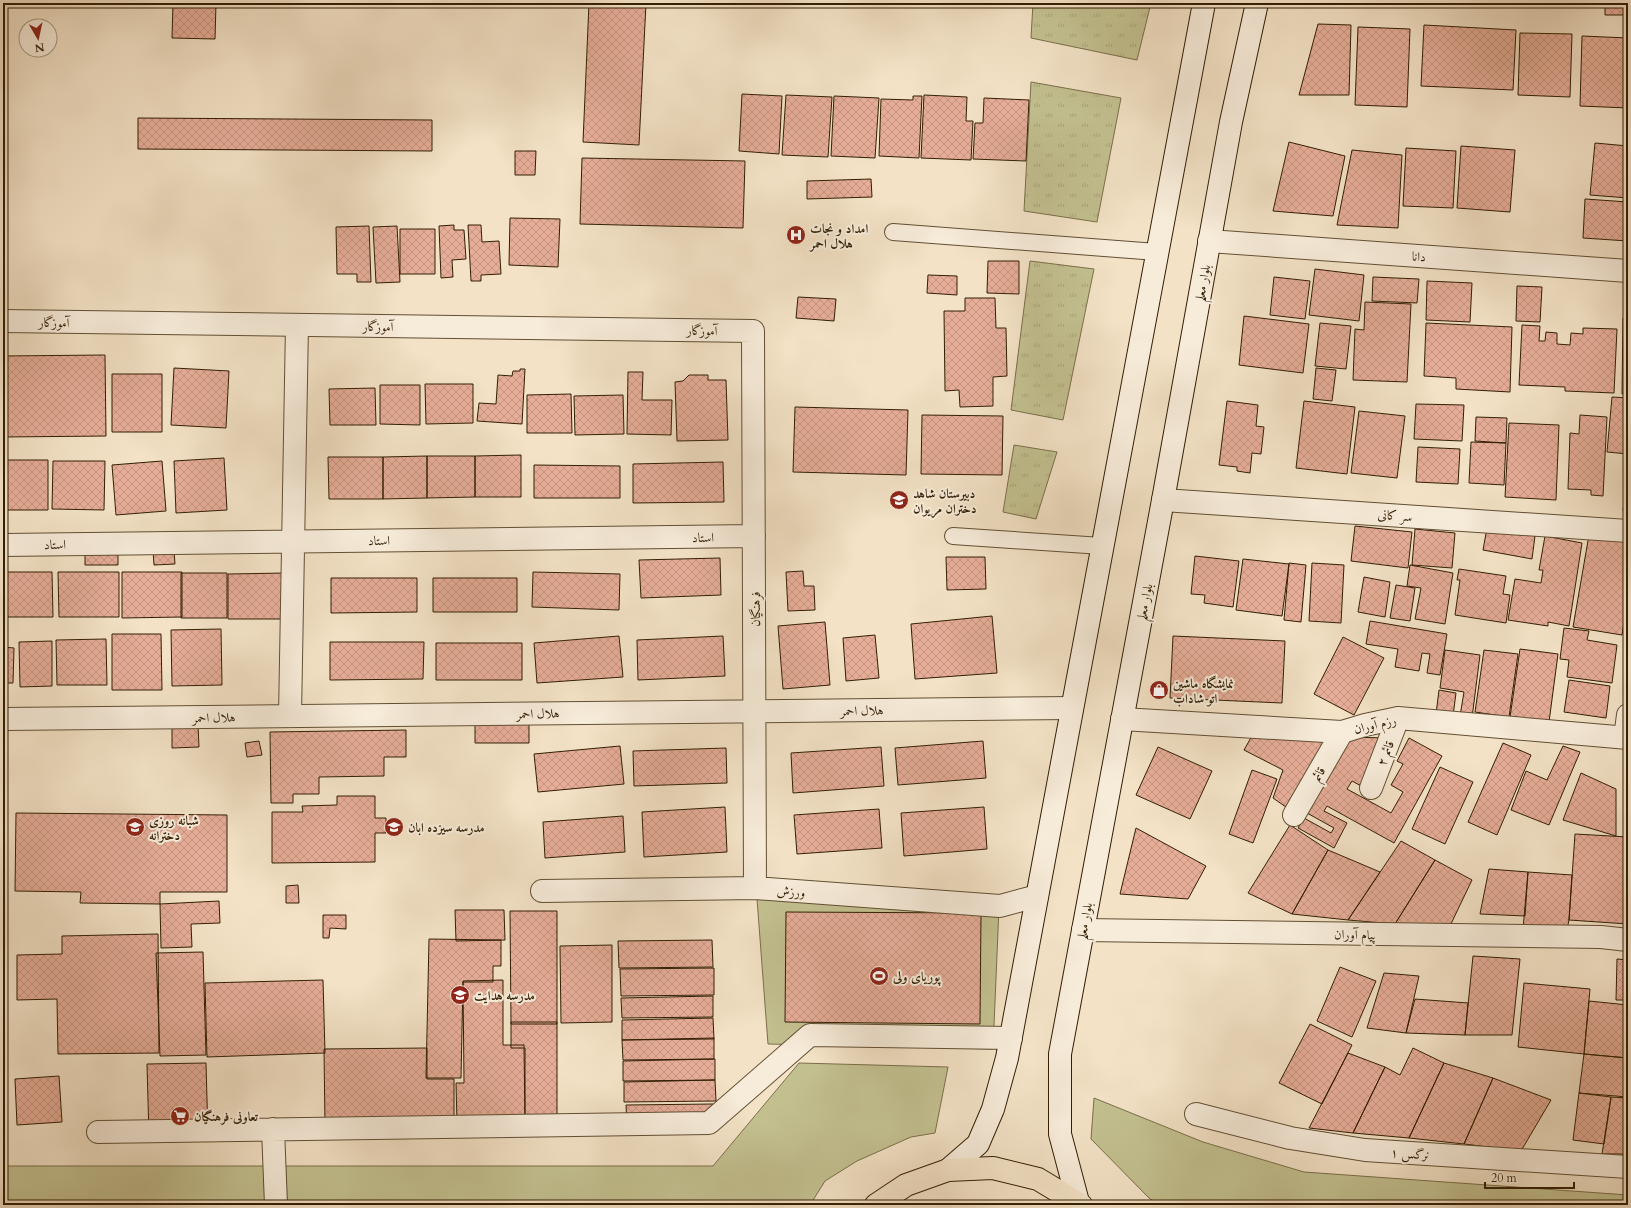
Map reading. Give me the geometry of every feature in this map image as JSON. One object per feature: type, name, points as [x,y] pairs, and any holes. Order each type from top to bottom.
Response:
[{"type":"main road","points":[[876,1205],[906,1185],[948,1170],[994,1168],[1038,1179],[1079,1204]]},
{"type":"street","points":[[948,1170],[978,1144],[993,1109],[1007,1058],[1204,3]]},
{"type":"street","name":"بلوار معلم","points":[[1079,1204],[1060,1134],[1060,1054],[1163,500],[1231,122],[1257,3]]},
{"type":"street","name":"دانا","points":[[1209,241],[1628,271]]},
{"type":"street","name":"آموزگار","points":[[3,322],[753,331]]},
{"type":"street","points":[[290,716],[296,325]]},
{"type":"street","name":"فرهنگیان","points":[[753,331],[756,711],[755,888]]},
{"type":"street","name":"سر کانی","points":[[1163,500],[1628,531]]},
{"type":"street","name":"استاد","points":[[3,545],[754,536]]},
{"type":"street","name":"هلال احمر","points":[[3,719],[1072,708]]},
{"type":"street","points":[[1626,738],[1628,715]]},
{"type":"street","name":"رزم آوران","points":[[1122,719],[1342,732],[1365,725],[1398,718],[1626,738]]},
{"type":"street","name":"قائم ۲","points":[[1371,788],[1398,718]]},
{"type":"street","name":"قائم","points":[[1294,815],[1342,732]]},
{"type":"street","name":"ورزش","points":[[542,891],[755,888],[1000,906],[1037,896]]},
{"type":"street","name":"پیام آوران","points":[[1083,930],[1585,937],[1628,940]]},
{"type":"street","points":[[98,1132],[709,1123],[810,1035],[1011,1038]]},
{"type":"street","name":"نرگس ۱","points":[[1196,1114],[1290,1138],[1365,1150],[1628,1167]]},
{"type":"street","points":[[273,1129],[276,1205]]},
{"type":"lane","points":[[893,232],[1157,252]]},
{"type":"lane","points":[[953,536],[1102,546]]},
{"type":"green space","points":[[1033,3],[1151,3],[1137,60],[1031,38]]},
{"type":"green space","points":[[1031,82],[1121,98],[1097,222],[1024,211]]},
{"type":"green space","points":[[1030,261],[1094,269],[1063,420],[1011,410]]},
{"type":"green space","points":[[1014,445],[1057,452],[1036,519],[1003,512]]},
{"type":"green space","name":"پوریای ولی","points":[[757,899],[999,907],[993,1049],[768,1044]]},
{"type":"green space","points":[[799,1063],[948,1067],[935,1133],[911,1137],[857,1161],[825,1181],[810,1205],[3,1205],[3,1166],[713,1166]]},
{"type":"green space","points":[[1094,1098],[1203,1142],[1304,1172],[1628,1195],[1628,1205],[1159,1205],[1149,1198],[1091,1139]]},
{"type":"building","points":[[173,3],[216,3],[215,39],[172,38]]},
{"type":"building","points":[[589,3],[646,3],[639,145],[583,142]]},
{"type":"building","points":[[1605,3],[1628,3],[1628,15],[1605,15]]},
{"type":"building","points":[[1318,24],[1351,25],[1349,95],[1299,95]]},
{"type":"building","points":[[1424,25],[1516,30],[1513,90],[1421,86]]},
{"type":"building","points":[[1358,27],[1410,29],[1407,107],[1355,105]]},
{"type":"building","points":[[1520,33],[1572,34],[1570,97],[1518,95]]},
{"type":"building","points":[[1582,36],[1628,38],[1628,108],[1580,106]]},
{"type":"building","points":[[742,94],[782,96],[779,154],[739,151]]},
{"type":"building","points":[[786,95],[832,97],[828,157],[782,155]]},
{"type":"building","points":[[924,95],[967,97],[966,121],[973,121],[971,160],[921,158]]},
{"type":"building","points":[[834,96],[879,98],[875,158],[831,156]]},
{"type":"building","points":[[913,96],[922,96],[919,158],[879,156],[881,99],[913,100]]},
{"type":"building","points":[[984,98],[1029,100],[1026,161],[973,159],[975,123],[983,123]]},
{"type":"building","points":[[138,118],[432,120],[432,151],[138,149]]},
{"type":"building","points":[[1289,142],[1345,156],[1333,216],[1273,211]]},
{"type":"building","points":[[1595,143],[1628,146],[1628,198],[1590,195]]},
{"type":"building","points":[[1461,146],[1515,150],[1510,212],[1457,208]]},
{"type":"building","points":[[1406,148],[1456,151],[1453,208],[1403,206]]},
{"type":"building","points":[[1352,150],[1402,155],[1398,228],[1337,225]]},
{"type":"building","points":[[515,151],[536,151],[535,175],[515,175]]},
{"type":"building","points":[[582,158],[745,161],[743,228],[580,224]]},
{"type":"building","points":[[871,179],[872,197],[807,199],[807,181]]},
{"type":"building","points":[[1585,199],[1628,202],[1628,241],[1583,238]]},
{"type":"building","points":[[510,218],[560,219],[558,267],[509,265]]},
{"type":"building","points":[[454,225],[454,230],[464,230],[466,259],[452,260],[453,277],[441,278],[439,226]]},
{"type":"building","points":[[468,225],[481,225],[482,242],[499,241],[501,274],[481,275],[481,281],[471,281]]},
{"type":"building","points":[[369,226],[371,282],[357,282],[357,274],[337,274],[336,227]]},
{"type":"building","points":[[397,226],[400,282],[376,283],[373,227]]},
{"type":"building","points":[[400,229],[435,229],[435,274],[400,274]]},
{"type":"building","points":[[988,261],[1019,261],[1019,294],[987,293]]},
{"type":"building","points":[[1315,269],[1364,275],[1359,321],[1309,315]]},
{"type":"building","points":[[928,275],[957,276],[957,295],[927,293]]},
{"type":"building","points":[[1274,277],[1310,281],[1305,319],[1270,315]]},
{"type":"building","points":[[1373,277],[1419,279],[1417,303],[1372,301]]},
{"type":"building","points":[[1427,281],[1472,283],[1470,322],[1426,320]]},
{"type":"building","points":[[1517,286],[1542,287],[1540,322],[1516,321]]},
{"type":"building","points":[[798,297],[836,299],[834,321],[796,318]]},
{"type":"building","points":[[965,298],[995,298],[996,328],[1006,328],[1007,376],[993,377],[993,406],[960,407],[959,390],[945,391],[944,311],[965,311]]},
{"type":"building","points":[[1365,302],[1411,304],[1407,382],[1353,380],[1355,329],[1364,330]]},
{"type":"building","points":[[1244,316],[1309,324],[1303,373],[1239,365]]},
{"type":"building","points":[[1623,318],[1628,318],[1628,394],[1622,394]]},
{"type":"building","points":[[1320,323],[1351,326],[1346,369],[1315,366]]},
{"type":"building","points":[[1426,323],[1512,327],[1510,392],[1456,389],[1456,378],[1424,376]]},
{"type":"building","points":[[1522,325],[1540,326],[1539,341],[1545,341],[1546,332],[1557,333],[1557,344],[1570,345],[1571,333],[1583,334],[1583,328],[1617,329],[1614,393],[1565,391],[1565,387],[1519,385]]},
{"type":"building","points":[[105,355],[106,436],[3,437],[3,356]]},
{"type":"building","points":[[174,368],[229,371],[226,428],[171,425]]},
{"type":"building","points":[[1316,368],[1336,370],[1332,401],[1313,399]]},
{"type":"building","points":[[520,369],[525,369],[522,424],[477,421],[479,403],[496,404],[498,375],[512,376],[513,371],[520,371]]},
{"type":"building","points":[[628,372],[643,372],[642,400],[672,400],[671,435],[627,434]]},
{"type":"building","points":[[112,374],[162,374],[162,432],[112,432]]},
{"type":"building","points":[[689,375],[708,375],[708,380],[726,380],[728,440],[677,441],[675,382],[683,381]]},
{"type":"building","points":[[425,384],[473,384],[473,423],[426,424]]},
{"type":"building","points":[[380,385],[420,385],[420,425],[380,424]]},
{"type":"building","points":[[375,388],[376,425],[330,425],[329,389]]},
{"type":"building","points":[[571,394],[572,433],[527,433],[527,395]]},
{"type":"building","points":[[623,395],[624,434],[575,435],[574,396]]},
{"type":"building","points":[[1612,397],[1628,398],[1628,454],[1607,452]]},
{"type":"building","points":[[1227,401],[1258,405],[1256,426],[1264,427],[1261,454],[1252,453],[1250,473],[1237,471],[1237,467],[1219,465]]},
{"type":"building","points":[[1304,401],[1355,407],[1347,474],[1296,468]]},
{"type":"building","points":[[1416,404],[1464,405],[1462,441],[1414,439]]},
{"type":"building","points":[[795,407],[908,410],[906,475],[793,472]]},
{"type":"building","points":[[1359,411],[1405,416],[1397,478],[1351,473]]},
{"type":"building","points":[[922,415],[1003,416],[1002,475],[921,474]]},
{"type":"building","points":[[1580,415],[1607,417],[1603,496],[1591,495],[1591,490],[1568,489],[1570,433],[1579,434]]},
{"type":"building","points":[[1476,417],[1507,418],[1506,443],[1475,441]]},
{"type":"building","points":[[1509,423],[1559,425],[1556,500],[1505,497]]},
{"type":"building","points":[[1471,442],[1506,443],[1504,485],[1469,483]]},
{"type":"building","points":[[1418,447],[1460,449],[1458,484],[1416,482]]},
{"type":"building","points":[[521,455],[521,497],[475,497],[475,456]]},
{"type":"building","points":[[427,456],[475,456],[475,497],[427,498]]},
{"type":"building","points":[[427,456],[427,498],[383,499],[383,457]]},
{"type":"building","points":[[328,457],[383,457],[383,499],[329,499]]},
{"type":"building","points":[[224,458],[227,510],[176,513],[174,461]]},
{"type":"building","points":[[3,460],[48,460],[48,510],[3,510]]},
{"type":"building","points":[[53,461],[105,461],[104,510],[52,509]]},
{"type":"building","points":[[162,461],[166,511],[116,515],[112,465]]},
{"type":"building","points":[[723,462],[724,502],[633,503],[633,464]]},
{"type":"building","points":[[534,465],[620,466],[620,498],[534,498]]},
{"type":"building","points":[[1627,470],[1628,511],[1623,511]]},
{"type":"building","points":[[1355,526],[1412,532],[1408,568],[1351,561]]},
{"type":"building","points":[[1487,528],[1535,536],[1532,559],[1483,550]]},
{"type":"building","points":[[1415,529],[1455,533],[1452,568],[1412,565]]},
{"type":"building","points":[[1589,535],[1628,542],[1628,599],[1622,635],[1573,627]]},
{"type":"building","points":[[1545,536],[1582,543],[1569,626],[1548,622],[1548,626],[1508,620],[1515,579],[1541,583],[1543,570],[1539,570]]},
{"type":"building","points":[[153,550],[174,550],[175,564],[154,565]]},
{"type":"building","points":[[85,552],[118,552],[118,565],[85,565]]},
{"type":"building","points":[[1195,556],[1239,561],[1233,607],[1204,603],[1205,595],[1191,594]]},
{"type":"building","points":[[946,557],[985,557],[986,589],[947,590]]},
{"type":"building","points":[[720,558],[721,595],[641,598],[639,560]]},
{"type":"building","points":[[1243,559],[1289,564],[1282,616],[1236,610]]},
{"type":"building","points":[[1289,563],[1306,565],[1301,622],[1284,620]]},
{"type":"building","points":[[1312,563],[1344,565],[1341,623],[1309,621]]},
{"type":"building","points":[[1410,565],[1453,573],[1445,624],[1415,619],[1421,588],[1407,586]]},
{"type":"building","points":[[1459,569],[1506,576],[1503,594],[1510,595],[1506,623],[1455,615],[1460,580],[1457,580]]},
{"type":"building","points":[[803,571],[804,586],[814,586],[815,610],[788,611],[786,572]]},
{"type":"building","points":[[4,572],[52,572],[53,617],[4,617]]},
{"type":"building","points":[[58,572],[119,572],[119,617],[59,617]]},
{"type":"building","points":[[122,572],[182,572],[182,617],[122,618]]},
{"type":"building","points":[[533,572],[620,574],[619,610],[532,607]]},
{"type":"building","points":[[181,573],[227,573],[227,618],[181,618]]},
{"type":"building","points":[[286,573],[286,619],[228,619],[228,574]]},
{"type":"building","points":[[1364,577],[1390,582],[1385,617],[1358,612]]},
{"type":"building","points":[[331,578],[417,578],[417,612],[331,613]]},
{"type":"building","points":[[433,578],[517,578],[517,612],[433,612]]},
{"type":"building","points":[[1396,585],[1415,588],[1410,621],[1390,618]]},
{"type":"building","points":[[992,616],[997,673],[915,679],[911,624]]},
{"type":"building","points":[[1370,621],[1447,634],[1440,675],[1427,673],[1430,654],[1422,653],[1419,671],[1395,667],[1398,649],[1366,644]]},
{"type":"building","points":[[825,622],[830,685],[783,689],[778,626]]},
{"type":"building","points":[[1564,628],[1589,631],[1587,640],[1617,645],[1612,683],[1567,677],[1569,660],[1560,659]]},
{"type":"building","points":[[221,629],[222,685],[172,686],[171,630]]},
{"type":"building","points":[[112,634],[161,634],[162,690],[112,690]]},
{"type":"building","points":[[875,635],[879,678],[846,681],[843,638]]},
{"type":"building","points":[[619,636],[623,677],[537,683],[534,643]]},
{"type":"building","points":[[723,636],[725,676],[638,680],[637,640]]},
{"type":"building","points":[[1173,636],[1285,641],[1282,703],[1170,698]]},
{"type":"building","points":[[1343,637],[1384,658],[1354,715],[1314,694]]},
{"type":"building","points":[[106,639],[107,685],[57,685],[56,640]]},
{"type":"building","points":[[52,641],[52,686],[20,687],[19,642]]},
{"type":"building","points":[[330,642],[424,642],[423,679],[330,680]]},
{"type":"building","points":[[436,643],[522,643],[522,680],[436,680]]},
{"type":"building","points":[[3,647],[14,648],[13,683],[3,683]]},
{"type":"building","points":[[1520,649],[1558,654],[1549,722],[1510,717]]},
{"type":"building","points":[[1445,650],[1480,655],[1472,718],[1460,716],[1464,692],[1440,688]]},
{"type":"building","points":[[1484,650],[1518,654],[1509,717],[1475,712]]},
{"type":"building","points":[[1569,680],[1610,686],[1606,718],[1564,712]]},
{"type":"building","points":[[1439,690],[1456,693],[1453,716],[1436,714]]},
{"type":"building","points":[[475,723],[529,723],[529,743],[475,743]]},
{"type":"building","points":[[172,725],[198,725],[199,747],[172,748]]},
{"type":"building","points":[[406,730],[406,757],[384,757],[384,776],[319,777],[319,794],[293,794],[293,803],[271,803],[270,732]]},
{"type":"building","points":[[1334,731],[1293,812],[1273,798],[1283,770],[1244,750],[1253,734]]},
{"type":"building","points":[[1343,737],[1388,738],[1363,787],[1352,781],[1347,789],[1391,813],[1403,792],[1391,785],[1403,764],[1397,761],[1409,738],[1442,756],[1394,843],[1327,806],[1324,811],[1347,823],[1334,848],[1298,828],[1304,818],[1331,833],[1334,828],[1307,813]]},
{"type":"building","points":[[259,741],[262,755],[247,757],[245,743]]},
{"type":"building","points":[[983,741],[986,778],[898,785],[895,748]]},
{"type":"building","points":[[1503,743],[1531,755],[1497,835],[1468,822]]},
{"type":"building","points":[[620,746],[624,784],[538,792],[534,754]]},
{"type":"building","points":[[1563,746],[1580,752],[1549,825],[1511,810],[1526,771],[1547,780]]},
{"type":"building","points":[[881,747],[884,786],[793,793],[791,753]]},
{"type":"building","points":[[1158,747],[1212,771],[1190,819],[1136,795]]},
{"type":"building","points":[[726,748],[727,783],[634,786],[633,751]]},
{"type":"building","points":[[1440,767],[1473,782],[1445,844],[1412,829]]},
{"type":"building","points":[[1252,770],[1277,779],[1253,843],[1229,834]]},
{"type":"building","points":[[1581,773],[1616,789],[1616,836],[1563,820]]},
{"type":"building","points":[[337,796],[375,796],[375,818],[386,818],[386,833],[375,833],[375,862],[272,863],[272,812],[303,812],[302,806],[337,805]]},
{"type":"building","points":[[725,807],[727,852],[644,857],[642,812]]},
{"type":"building","points":[[984,807],[987,849],[904,856],[901,813]]},
{"type":"building","points":[[879,809],[882,848],[797,854],[794,815]]},
{"type":"building","points":[[16,813],[227,815],[227,892],[160,892],[160,904],[80,903],[81,892],[15,891]]},
{"type":"building","points":[[623,816],[625,852],[545,858],[543,822]]},
{"type":"building","points":[[1290,825],[1328,850],[1292,914],[1248,893]]},
{"type":"building","points":[[1136,828],[1206,866],[1188,899],[1120,894]]},
{"type":"building","points":[[1575,834],[1628,837],[1628,924],[1569,920]]},
{"type":"building","points":[[1401,841],[1435,860],[1395,924],[1348,920]]},
{"type":"building","points":[[1328,850],[1380,872],[1348,920],[1292,914]]},
{"type":"building","points":[[1435,860],[1472,880],[1449,928],[1395,924]]},
{"type":"building","points":[[1489,869],[1528,872],[1525,916],[1480,914]]},
{"type":"building","points":[[1528,872],[1572,875],[1567,929],[1523,929]]},
{"type":"building","points":[[298,885],[299,903],[286,903],[286,886]]},
{"type":"building","points":[[219,901],[220,923],[191,924],[192,947],[161,948],[160,904]]},
{"type":"building","points":[[455,910],[504,910],[505,940],[456,941]]},
{"type":"building","points":[[510,911],[557,911],[557,1024],[511,1024]]},
{"type":"building","name":"پوریای ولی","points":[[786,912],[981,913],[980,1024],[785,1022]]},
{"type":"building","points":[[323,915],[346,915],[346,929],[330,928],[329,938],[323,938]]},
{"type":"building","points":[[158,934],[159,1053],[58,1054],[57,999],[17,1000],[17,955],[62,954],[62,936]]},
{"type":"building","points":[[429,939],[501,940],[501,966],[493,966],[493,982],[463,982],[461,1078],[426,1078]]},
{"type":"building","points":[[712,940],[713,967],[619,968],[618,941]]},
{"type":"building","points":[[612,945],[612,1022],[561,1023],[560,946]]},
{"type":"building","points":[[203,952],[206,1055],[160,1056],[156,953]]},
{"type":"building","points":[[1473,956],[1520,959],[1512,1035],[1465,1035]]},
{"type":"building","points":[[1617,959],[1628,960],[1628,1000],[1616,1000]]},
{"type":"building","points":[[1340,967],[1376,981],[1352,1037],[1317,1021]]},
{"type":"building","points":[[714,968],[714,995],[621,996],[620,969]]},
{"type":"building","points":[[1384,973],[1419,976],[1406,1033],[1367,1028]]},
{"type":"building","points":[[323,980],[325,1053],[207,1057],[205,983]]},
{"type":"building","points":[[503,980],[503,1045],[524,1045],[525,1123],[457,1123],[456,1083],[464,1083],[463,981]]},
{"type":"building","points":[[1524,983],[1590,989],[1584,1054],[1518,1047]]},
{"type":"building","points":[[713,996],[713,1017],[622,1018],[621,998]]},
{"type":"building","points":[[1415,999],[1468,1003],[1465,1035],[1406,1033]]},
{"type":"building","points":[[1589,1001],[1628,1005],[1628,1058],[1584,1054]]},
{"type":"building","points":[[713,1018],[714,1039],[622,1040],[622,1020]]},
{"type":"building","points":[[511,1022],[557,1022],[557,1123],[525,1123],[525,1048],[511,1048]]},
{"type":"building","points":[[1310,1024],[1352,1045],[1322,1104],[1279,1083]]},
{"type":"building","points":[[714,1038],[714,1059],[623,1060],[622,1040]]},
{"type":"building","points":[[427,1048],[427,1079],[454,1079],[454,1122],[325,1125],[324,1049]]},
{"type":"building","points":[[1413,1048],[1444,1063],[1409,1138],[1353,1133],[1385,1067],[1400,1075]]},
{"type":"building","points":[[1348,1053],[1385,1067],[1353,1133],[1309,1128]]},
{"type":"building","points":[[1584,1054],[1628,1058],[1628,1097],[1579,1093]]},
{"type":"building","points":[[715,1059],[715,1080],[623,1081],[623,1061]]},
{"type":"building","points":[[206,1063],[208,1136],[149,1137],[147,1064]]},
{"type":"building","points":[[1444,1063],[1493,1078],[1464,1144],[1409,1138]]},
{"type":"building","points":[[59,1076],[62,1122],[17,1125],[15,1079]]},
{"type":"building","points":[[1493,1078],[1551,1100],[1521,1151],[1464,1144]]},
{"type":"building","points":[[715,1080],[716,1101],[624,1102],[624,1082]]},
{"type":"building","points":[[1579,1093],[1611,1097],[1604,1144],[1573,1140]]},
{"type":"building","points":[[1611,1097],[1628,1098],[1628,1154],[1602,1154]]},
{"type":"building","points":[[713,1104],[713,1123],[627,1125],[626,1105]]},
{"type":"place","name":"امداد و نجات هلال احمر","points":[[796,235]]},
{"type":"place","name":"دبیرستان شاهد دختران مریوان","points":[[899,500]]},
{"type":"place","name":"نمایشگاه ماشین اتو شاداب","points":[[1159,690]]},
{"type":"place","name":"شبانه روزی دخترانه","points":[[135,827]]},
{"type":"place","name":"مدرسه سیزده ابان","points":[[394,827]]},
{"type":"place","name":"پوریای ولی","points":[[879,976]]},
{"type":"place","name":"مدرسه هدایت","points":[[460,995]]},
{"type":"place","name":"تعاونی فرهنگیان","points":[[180,1116]]}]
